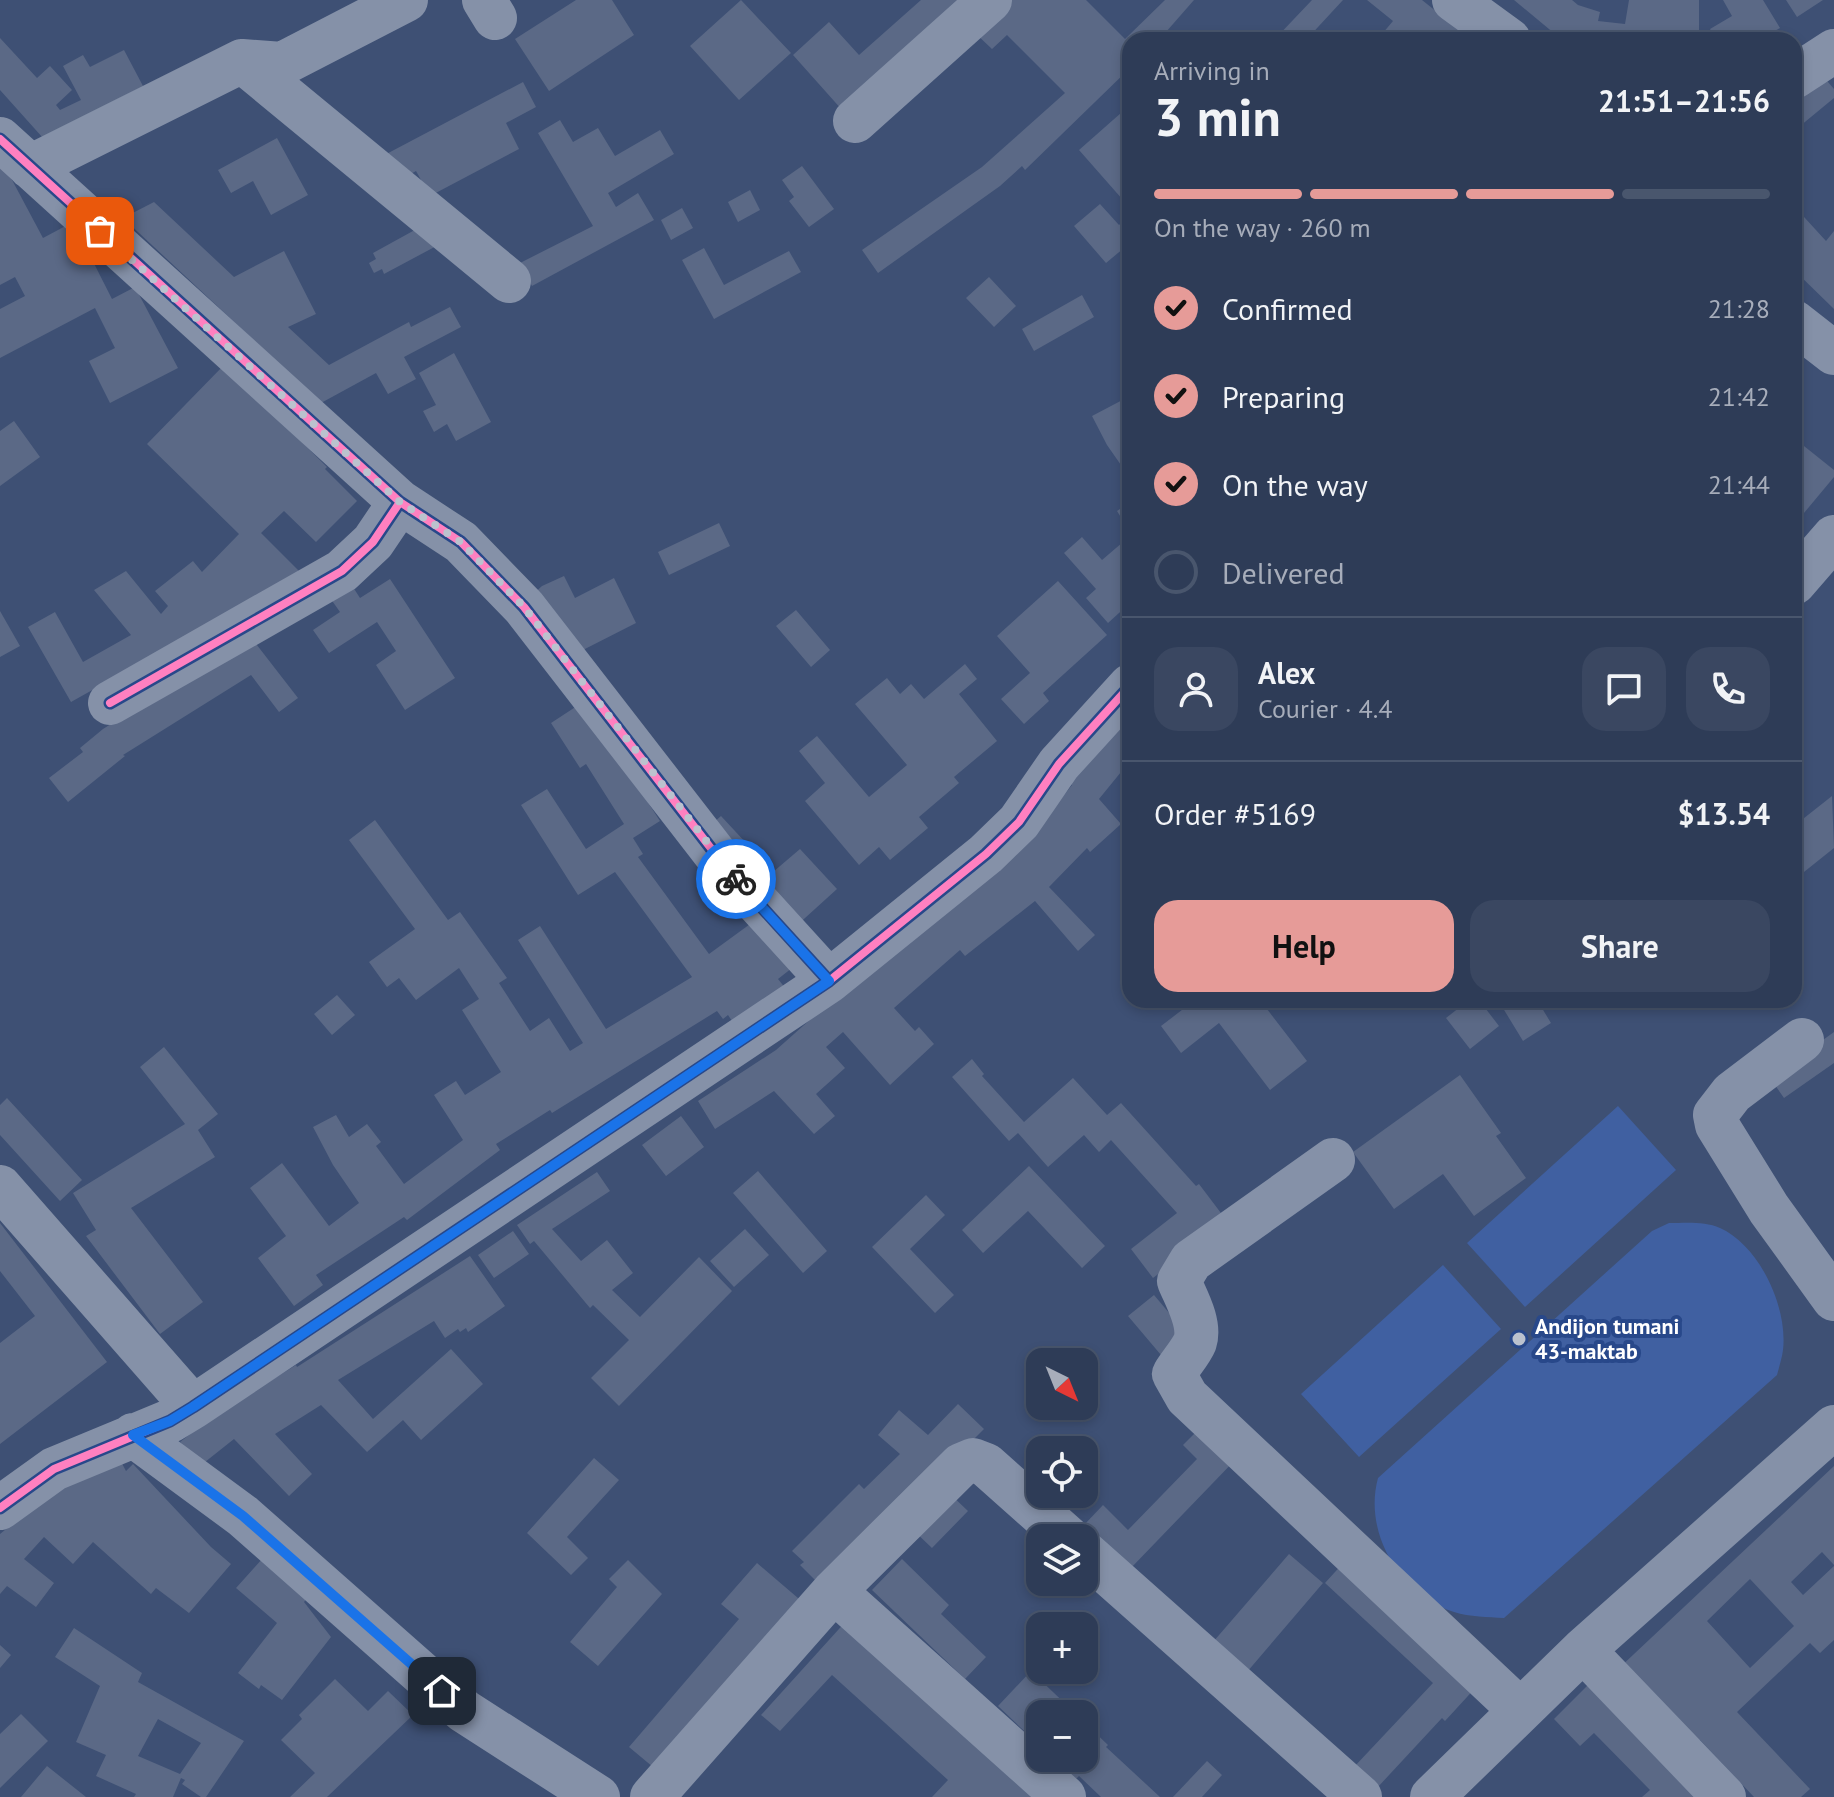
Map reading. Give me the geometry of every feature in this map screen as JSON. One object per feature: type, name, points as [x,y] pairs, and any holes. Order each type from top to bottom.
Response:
[{"type":"street","points":[[406,0],[282,64],[242,61],[15,153],[400,502],[461,542],[524,607],[727,869],[829,981]]},
{"type":"street","points":[[855,121],[990,0]]},
{"type":"street","points":[[1454,0],[1498,32]]},
{"type":"street","points":[[1802,72],[1834,51]]},
{"type":"street","points":[[242,61],[509,281]]},
{"type":"street","points":[[1802,328],[1834,353]]},
{"type":"street","points":[[110,703],[342,571],[373,542],[400,502]]},
{"type":"street","points":[[1802,574],[1834,537]]},
{"type":"street","points":[[0,1508],[54,1469],[170,1421],[193,1407],[829,981],[986,854],[1019,822],[1059,764],[1122,695]]},
{"type":"street","points":[[1802,1040],[1732,1093],[1715,1115],[1717,1125],[1769,1209],[1834,1299]]},
{"type":"street","points":[[1333,1160],[1191,1261],[1182,1273],[1179,1281],[1192,1313],[1196,1334],[1194,1343],[1174,1374],[1187,1397],[1520,1710]]},
{"type":"street","points":[[0,1187],[193,1407]]},
{"type":"street","points":[[1432,1797],[1583,1650],[1834,1427]]},
{"type":"street","points":[[133,1435],[243,1516],[464,1711],[598,1797]]},
{"type":"street","points":[[652,1797],[834,1591],[961,1465],[973,1460],[986,1465],[1052,1524]]},
{"type":"street","points":[[1098,1564],[1360,1797]]},
{"type":"street","points":[[834,1591],[1064,1797]]},
{"type":"street","points":[[1583,1650],[1724,1797]]},
{"type":"shaded area","points":[[1618,1106],[1676,1170],[1525,1307],[1467,1243]]},
{"type":"shaded area","points":[[1669,1223],[1701,1223],[1720,1228],[1734,1237],[1759,1263],[1781,1316],[1783,1350],[1777,1375],[1504,1618],[1460,1614],[1435,1604],[1402,1577],[1381,1540],[1376,1520],[1378,1478],[1652,1231]]},
{"type":"shaded area","points":[[1443,1265],[1501,1329],[1359,1457],[1301,1394]]},
{"type":"building","points":[[576,0],[612,0],[634,35],[549,91],[515,39]]},
{"type":"building","points":[[741,0],[791,53],[739,100],[690,46]]},
{"type":"building","points":[[921,0],[967,0],[843,111],[793,55],[829,22],[859,55]]},
{"type":"building","points":[[1006,0],[1086,0],[1122,36],[1122,76],[1025,170],[1022,166],[1000,186],[878,273],[862,250],[982,167],[1065,93],[1007,35],[992,49],[974,32]]},
{"type":"building","points":[[1165,0],[1194,0],[1166,32],[1132,32]]},
{"type":"building","points":[[1312,0],[1343,0],[1313,32],[1282,32]]},
{"type":"building","points":[[1367,0],[1422,0],[1462,32],[1384,32],[1393,21]]},
{"type":"building","points":[[1514,0],[1572,0],[1600,12],[1598,21],[1625,24],[1629,0],[1699,0],[1699,32],[1553,32]]},
{"type":"building","points":[[1723,0],[1763,0],[1780,28],[1773,32],[1712,32],[1710,29],[1732,16]]},
{"type":"building","points":[[1786,0],[1823,0],[1797,17]]},
{"type":"building","points":[[0,38],[37,78],[50,66],[72,90],[56,105],[60,110],[81,100],[63,66],[83,55],[90,67],[124,50],[143,86],[43,138],[0,90]]},
{"type":"building","points":[[1822,75],[1834,89],[1834,98],[1802,124],[1802,86]]},
{"type":"building","points":[[523,82],[536,107],[506,123],[519,149],[430,196],[416,171],[398,181],[375,160]]},
{"type":"building","points":[[1122,112],[1122,199],[1079,150]]},
{"type":"building","points":[[560,120],[573,142],[598,128],[615,156],[660,130],[674,154],[608,193],[616,207],[638,193],[654,220],[532,286],[520,263],[593,226],[538,133]]},
{"type":"building","points":[[277,138],[308,195],[271,215],[253,181],[231,193],[218,170]]},
{"type":"building","points":[[3,163],[43,238],[73,222],[112,299],[135,287],[178,368],[110,403],[89,361],[115,348],[95,308],[0,358],[0,309],[25,296],[15,277],[0,285],[0,165]]},
{"type":"building","points":[[802,166],[834,209],[809,227],[789,201],[794,197],[782,180]]},
{"type":"building","points":[[750,190],[760,210],[738,222],[728,202]]},
{"type":"building","points":[[154,202],[234,277],[284,251],[316,314],[288,327],[329,365],[409,322],[411,327],[450,307],[461,327],[404,357],[416,379],[388,394],[376,373],[321,403],[123,218]]},
{"type":"building","points":[[1100,204],[1119,225],[1122,222],[1122,250],[1106,263],[1074,226]]},
{"type":"building","points":[[682,208],[693,228],[671,240],[661,220]]},
{"type":"building","points":[[1802,215],[1826,241],[1834,231],[1834,309],[1802,278]]},
{"type":"building","points":[[422,226],[442,243],[384,274],[382,269],[374,273],[369,263],[376,259],[373,253]]},
{"type":"building","points":[[704,248],[724,285],[789,251],[801,272],[714,319],[682,260]]},
{"type":"building","points":[[989,277],[1016,306],[994,327],[966,298]]},
{"type":"building","points":[[1082,295],[1094,317],[1034,351],[1022,329]]},
{"type":"building","points":[[454,353],[491,422],[456,441],[447,424],[434,432],[423,411],[436,405],[419,373]]},
{"type":"building","points":[[224,365],[357,501],[316,542],[284,511],[261,533],[301,573],[71,702],[28,627],[55,612],[83,662],[131,635],[94,590],[126,571],[161,614],[168,606],[155,591],[193,561],[202,572],[239,534],[147,444]]},
{"type":"building","points":[[1122,400],[1122,467],[1107,445],[1092,416]]},
{"type":"building","points":[[14,421],[40,457],[0,486],[0,431]]},
{"type":"building","points":[[1802,444],[1834,470],[1834,477],[1802,515]]},
{"type":"building","points":[[719,523],[730,546],[669,575],[658,552]]},
{"type":"building","points":[[1082,537],[1102,560],[1122,543],[1122,610],[1108,623],[1086,598],[1096,589],[1064,553]]},
{"type":"building","points":[[564,576],[575,598],[614,578],[636,623],[579,652],[529,598],[542,586]]},
{"type":"building","points":[[390,579],[455,678],[405,710],[376,665],[396,651],[377,622],[329,653],[313,630],[340,612],[328,595],[349,581],[360,598]]},
{"type":"building","points":[[1058,581],[1107,635],[1043,693],[1049,701],[1024,724],[1001,699],[1030,673],[997,636]]},
{"type":"building","points":[[796,610],[830,650],[811,667],[776,626]]},
{"type":"building","points":[[0,611],[20,646],[0,657]]},
{"type":"building","points":[[250,636],[298,698],[279,712],[251,675],[123,755],[68,802],[49,778],[83,752],[80,748],[103,729]]},
{"type":"building","points":[[965,664],[977,679],[959,694],[997,741],[954,777],[959,783],[919,817],[928,828],[890,860],[879,847],[859,865],[805,801],[825,783],[799,751],[817,736],[869,797],[907,765],[855,704],[887,678],[900,694],[911,684],[924,699]]},
{"type":"building","points":[[580,704],[660,821],[633,838],[643,854],[638,857],[709,954],[757,919],[792,968],[778,979],[786,989],[736,1027],[728,1015],[723,1019],[717,1011],[496,1144],[500,1150],[407,1220],[404,1217],[316,1275],[323,1285],[294,1306],[258,1258],[286,1236],[250,1188],[282,1163],[329,1226],[359,1203],[333,1165],[313,1127],[336,1115],[349,1137],[367,1124],[381,1142],[376,1146],[404,1184],[463,1140],[434,1095],[456,1081],[465,1095],[501,1072],[462,1010],[479,999],[459,968],[416,1000],[399,978],[387,987],[369,962],[415,929],[349,840],[375,820],[448,920],[460,912],[507,978],[499,983],[530,1031],[549,1018],[570,1051],[583,1043],[518,940],[540,926],[606,1029],[692,977],[615,872],[578,895],[521,805],[547,789],[586,849],[624,824],[586,764],[580,768],[551,723]]},
{"type":"building","points":[[1122,721],[1122,771],[1099,799],[1121,824],[1090,852],[1087,848],[1049,887],[1095,935],[1078,951],[1035,901],[965,956],[960,950],[894,1008],[915,1031],[919,1027],[934,1044],[890,1085],[843,1032],[826,1047],[845,1068],[816,1094],[835,1116],[814,1134],[774,1091],[715,1129],[698,1101],[776,1050],[931,912],[1050,813],[1072,785],[1068,781]]},
{"type":"building","points":[[1832,796],[1834,848],[1802,874],[1802,820]]},
{"type":"building","points":[[721,816],[773,872],[800,849],[837,889],[794,928],[704,831]]},
{"type":"building","points":[[337,995],[355,1015],[332,1035],[314,1014]]},
{"type":"building","points":[[1185,1008],[1266,1008],[1307,1061],[1270,1090],[1219,1023],[1181,1053],[1161,1026]]},
{"type":"building","points":[[1459,1008],[1485,1008],[1499,1026],[1470,1049],[1446,1018]]},
{"type":"building","points":[[1503,1008],[1542,1008],[1551,1023],[1523,1041]]},
{"type":"building","points":[[1834,1032],[1834,1063],[1784,1098],[1770,1078]]},
{"type":"building","points":[[164,1047],[218,1114],[198,1130],[215,1157],[131,1208],[203,1302],[160,1334],[86,1236],[96,1230],[73,1193],[185,1124],[140,1067]]},
{"type":"building","points":[[972,1059],[984,1074],[982,1076],[1024,1122],[1073,1078],[1107,1115],[1121,1103],[1196,1186],[1199,1184],[1227,1221],[1153,1278],[1131,1249],[1177,1213],[1111,1140],[1099,1152],[1084,1135],[1048,1167],[1018,1133],[1009,1141],[952,1077]]},
{"type":"building","points":[[1460,1075],[1501,1133],[1496,1136],[1526,1178],[1474,1216],[1443,1174],[1394,1209],[1353,1152]]},
{"type":"building","points":[[7,1098],[82,1180],[60,1201],[0,1135],[0,1105]]},
{"type":"building","points":[[681,1116],[704,1147],[666,1176],[642,1145]]},
{"type":"building","points":[[1029,1166],[1105,1246],[1082,1268],[1028,1211],[983,1253],[962,1230]]},
{"type":"building","points":[[758,1171],[827,1251],[803,1273],[733,1193]]},
{"type":"building","points":[[597,1172],[610,1191],[552,1229],[581,1261],[607,1240],[633,1273],[612,1290],[640,1317],[699,1257],[732,1291],[619,1406],[591,1378],[629,1340],[593,1305],[590,1308],[534,1241],[530,1244],[517,1225]]},
{"type":"building","points":[[926,1195],[945,1215],[910,1249],[954,1295],[935,1313],[872,1247]]},
{"type":"building","points":[[0,1223],[107,1362],[0,1444],[0,1343],[35,1316],[0,1271]]},
{"type":"building","points":[[745,1229],[769,1255],[734,1287],[710,1261]]},
{"type":"building","points":[[513,1231],[529,1254],[494,1278],[478,1255]]},
{"type":"building","points":[[470,1256],[505,1306],[468,1332],[466,1328],[460,1332],[458,1329],[445,1338],[434,1321],[338,1380],[373,1419],[451,1349],[483,1384],[421,1440],[403,1420],[367,1452],[321,1405],[275,1434],[312,1474],[289,1496],[234,1439],[200,1466],[180,1442],[236,1398],[238,1401],[297,1367]]},
{"type":"building","points":[[1154,1295],[1186,1333],[1161,1355],[1128,1316]]},
{"type":"building","points":[[958,1404],[984,1429],[824,1589],[800,1565],[804,1562],[792,1551],[859,1484],[864,1489],[900,1454],[878,1435],[899,1410],[928,1435]]},
{"type":"building","points":[[1206,1422],[1238,1457],[1130,1569],[1098,1538],[1098,1524],[1085,1524],[1103,1505],[1128,1530],[1197,1459],[1183,1445]]},
{"type":"building","points":[[118,1456],[126,1471],[133,1464],[231,1564],[189,1613],[156,1588],[151,1594],[93,1542],[73,1564],[44,1537],[24,1559],[54,1583],[36,1607],[7,1586],[0,1594],[0,1534],[48,1495]]},
{"type":"building","points":[[594,1458],[619,1480],[567,1537],[588,1558],[571,1575],[527,1533]]},
{"type":"building","points":[[1834,1466],[1834,1565],[1822,1552],[1791,1582],[1803,1595],[1834,1566],[1834,1640],[1820,1653],[1810,1643],[1737,1712],[1810,1789],[1801,1797],[1754,1797],[1700,1740],[1691,1748],[1617,1670]],"holes":[[[1750,1579],[1794,1626],[1750,1668],[1707,1621]]]},
{"type":"building","points":[[948,1492],[968,1511],[932,1548],[912,1529]]},
{"type":"building","points":[[270,1550],[315,1589],[304,1602],[331,1637],[282,1700],[261,1685],[259,1689],[238,1673],[277,1623],[236,1588]]},
{"type":"building","points":[[1289,1554],[1323,1583],[1247,1672],[1213,1642]]},
{"type":"building","points":[[902,1559],[949,1605],[941,1614],[986,1657],[965,1679],[872,1590]]},
{"type":"building","points":[[628,1560],[662,1594],[598,1666],[570,1642],[617,1587],[609,1579]]},
{"type":"building","points":[[1345,1561],[1478,1685],[1445,1721],[1442,1718],[1377,1788],[1354,1767],[1433,1683],[1325,1583]]},
{"type":"building","points":[[757,1563],[805,1604],[659,1772],[629,1747],[739,1619],[721,1604]]},
{"type":"building","points":[[848,1619],[1043,1797],[932,1797],[948,1780],[832,1675],[780,1731],[761,1715]]},
{"type":"building","points":[[74,1628],[142,1673],[138,1682],[244,1741],[206,1797],[182,1784],[185,1780],[181,1778],[173,1797],[134,1797],[136,1794],[96,1776],[106,1755],[76,1742],[100,1686],[55,1657]],"holes":[[[158,1719],[201,1743],[180,1774],[138,1756]]]},
{"type":"building","points":[[0,1645],[11,1655],[0,1668]]},
{"type":"building","points":[[1026,1676],[1026,1684],[1045,1684],[1061,1700],[1026,1700],[1026,1733],[998,1706]]},
{"type":"building","points":[[335,1679],[368,1711],[388,1691],[413,1715],[327,1797],[290,1797],[315,1773],[281,1740],[302,1719],[299,1715]]},
{"type":"building","points":[[1591,1682],[1704,1797],[1642,1797],[1650,1790],[1594,1733],[1580,1746],[1554,1719]]},
{"type":"building","points":[[21,1714],[48,1741],[0,1788],[0,1734]]},
{"type":"building","points":[[1098,1735],[1108,1745],[1106,1747],[1160,1797],[1101,1797],[1079,1776],[1075,1780],[1067,1772],[1098,1772]]},
{"type":"building","points":[[1207,1761],[1222,1775],[1202,1797],[1173,1797]]},
{"type":"building","points":[[47,1766],[86,1797],[21,1797]]},
{"type":"cycle path","points":[[0,139],[400,502]]},
{"type":"cycle path","points":[[110,703],[342,571],[373,542],[400,502],[461,542],[524,607],[727,869],[829,981]]},
{"type":"cycle path","points":[[0,1508],[54,1469],[170,1421],[193,1407],[829,981],[986,854],[1019,822],[1059,764],[1122,695]]},
{"type":"way so far","points":[[100,231],[400,502],[461,542],[524,607],[736,879]]},
{"type":"place","name":"Andijon tumani 43-maktab","points":[[1519,1339]]},
{"type":"route","points":[[442,1691],[243,1516],[133,1435],[170,1421],[193,1407],[829,981],[736,879]]}]
